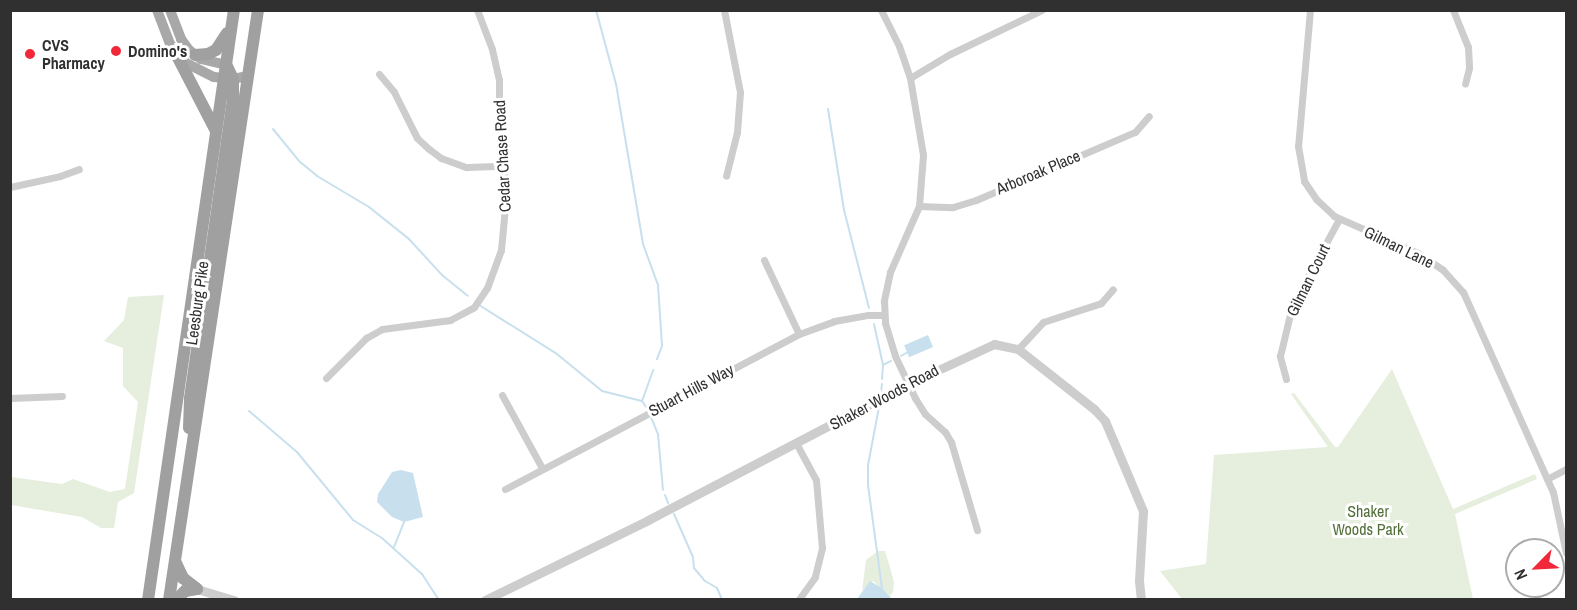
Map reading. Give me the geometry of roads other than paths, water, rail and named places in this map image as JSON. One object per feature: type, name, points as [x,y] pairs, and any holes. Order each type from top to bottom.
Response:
[{"type":"highway","name":"Leesburg Pike","points":[[169,600],[258,10]]},
{"type":"highway","points":[[195,55],[208,54],[219,48],[233,16]]},
{"type":"highway","name":"Leesburg Pike","points":[[148,600],[217,134],[229,79],[227,65],[233,16]]},
{"type":"highway","points":[[175,52],[213,120],[217,134]]},
{"type":"highway","points":[[186,492],[190,398],[229,79]]},
{"type":"highway","points":[[176,561],[181,576],[197,589]]},
{"type":"highway","points":[[176,600],[185,591],[197,589]]},
{"type":"main road","points":[[157,10],[175,52],[196,69],[229,79],[247,76]]},
{"type":"main road","points":[[171,10],[181,39],[195,55],[227,65]]},
{"type":"street","name":"Cedar Chase Road","points":[[326,378],[366,338],[382,329],[450,320],[474,307],[487,288],[501,250],[506,217],[499,80],[492,49],[477,10]]},
{"type":"street","points":[[724,10],[740,92],[736,132],[726,176]]},
{"type":"street","points":[[881,10],[899,46],[910,78],[923,155],[919,206],[890,272],[884,315],[889,340],[908,384],[923,411],[945,432],[951,442],[977,530]]},
{"type":"street","name":"Gilman Lane","points":[[1310,10],[1298,158],[1309,190],[1325,209],[1340,219],[1418,253],[1453,279],[1471,305],[1547,479],[1557,507],[1566,553]]},
{"type":"street","points":[[1453,10],[1468,47],[1469,68],[1465,84]]},
{"type":"street","points":[[910,78],[950,54],[1041,11]]},
{"type":"street","points":[[379,74],[394,92],[417,138],[441,158],[466,167],[504,166]]},
{"type":"street","name":"Arboroak Place","points":[[919,206],[952,207],[976,200],[1135,132],[1149,116]]},
{"type":"street","points":[[10,187],[60,176],[79,169]]},
{"type":"street","name":"Gilman Court","points":[[1286,379],[1280,356],[1292,306],[1340,219]]},
{"type":"street","points":[[764,260],[799,334]]},
{"type":"street","points":[[1113,289],[1101,303],[1043,322],[1018,349],[1094,409],[1111,433],[1143,511],[1139,581],[1141,600]]},
{"type":"street","name":"Stuart Hills Way","points":[[505,489],[799,334],[834,321],[868,315],[884,315]]},
{"type":"street","name":"Shaker Woods Road","points":[[485,600],[648,520],[908,384],[987,346],[1005,345],[1018,349]]},
{"type":"street","points":[[10,398],[62,396]]},
{"type":"street","points":[[502,396],[542,468]]},
{"type":"street","points":[[796,443],[816,480],[822,548],[816,577],[798,600]]},
{"type":"street","points":[[1547,479],[1566,469]]},
{"type":"street","points":[[197,589],[234,600]]},
{"type":"water","points":[[928,335],[933,347],[909,357],[904,345]]},
{"type":"water","points":[[401,470],[413,473],[423,517],[404,522],[392,517],[377,502],[378,494],[392,472]]},
{"type":"water","points":[[870,581],[882,588],[892,599],[857,599]]},
{"type":"waterway","points":[[596,10],[616,84],[643,244],[658,285],[662,346],[657,359]]},
{"type":"waterway","points":[[828,109],[844,210],[869,308]]},
{"type":"waterway","points":[[273,129],[300,162],[317,176],[369,207],[409,239],[442,275],[468,296]]},
{"type":"waterway","points":[[479,305],[557,354],[602,391],[642,401]]},
{"type":"waterway","points":[[874,324],[883,365],[882,379]]},
{"type":"waterway","points":[[901,356],[908,352]]},
{"type":"waterway","points":[[883,365],[891,361]]},
{"type":"waterway","points":[[642,401],[653,370]]},
{"type":"waterway","points":[[881,392],[882,384]]},
{"type":"waterway","points":[[642,401],[646,407]]},
{"type":"waterway","points":[[879,407],[868,465],[868,485],[882,588]]},
{"type":"waterway","points":[[249,411],[297,452],[353,520],[382,538],[422,574],[439,600]]},
{"type":"waterway","points":[[651,417],[658,434],[663,490]]},
{"type":"waterway","points":[[665,495],[668,503]]},
{"type":"waterway","points":[[674,514],[693,557],[694,568],[705,581],[717,588],[722,600]]},
{"type":"waterway","points":[[394,547],[404,522]]},
{"type":"place","name":"Domino's","points":[[116,51]]},
{"type":"place","name":"CVS Pharmacy","points":[[30,54]]},
{"type":"park label","name":"Shaker Woods Park","points":[[1368,520]]}]
